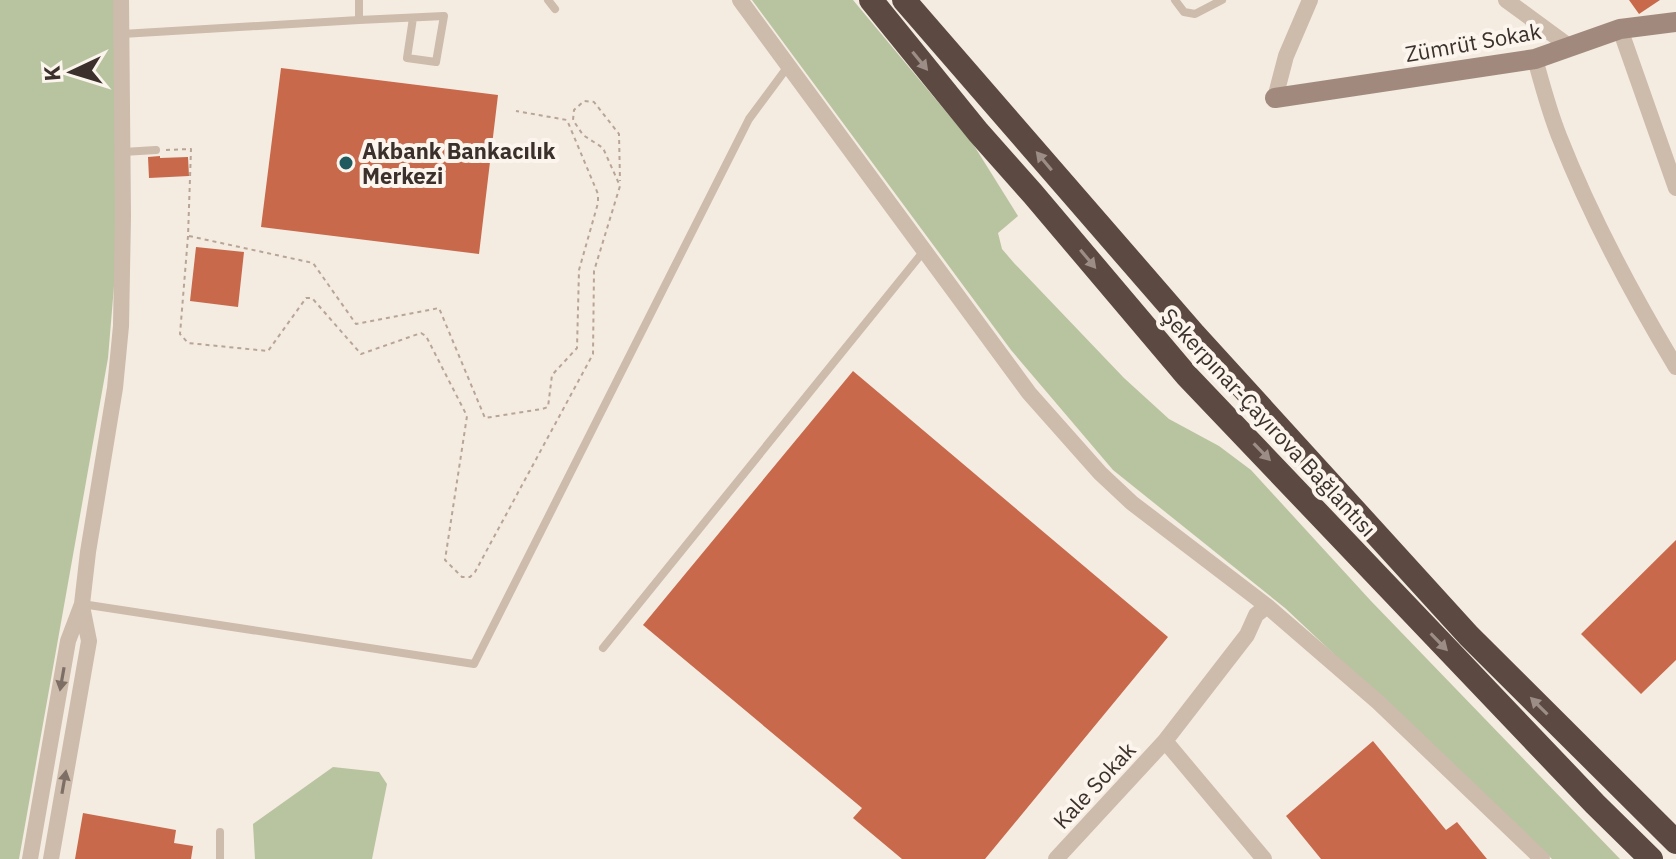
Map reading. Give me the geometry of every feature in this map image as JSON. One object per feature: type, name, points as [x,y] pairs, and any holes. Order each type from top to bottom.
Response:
[{"type":"highway","name":"Şekerpınar-Çayırova Bağlantısı","points":[[871,0],[978,132],[1187,376],[1649,859]]},
{"type":"highway","name":"Şekerpınar-Çayırova Bağlantısı","points":[[904,0],[1194,334],[1469,636],[1676,842]]},
{"type":"highway","points":[[1594,761],[1676,830]]},
{"type":"street","points":[[30,859],[68,641],[82,604],[115,388],[121,326],[121,0]]},
{"type":"street","points":[[740,0],[1029,393],[1100,473],[1132,503],[1267,606],[1378,702],[1542,859]]},
{"type":"street","points":[[1275,98],[1286,56],[1310,0]]},
{"type":"street","points":[[1510,1],[1570,47]]},
{"type":"street","name":"Zümrüt Sokak","points":[[1275,98],[1535,59],[1620,29],[1676,22]]},
{"type":"street","points":[[1620,29],[1676,188]]},
{"type":"street","points":[[1535,59],[1558,134],[1589,205],[1676,367]]},
{"type":"street","points":[[51,859],[89,641],[82,604]]},
{"type":"street","name":"Kale Sokak","points":[[1056,859],[1165,741],[1247,635],[1256,615],[1267,606]]},
{"type":"street","points":[[1165,741],[1264,859]]},
{"type":"lane","points":[[359,0],[359,20]]},
{"type":"lane","points":[[548,0],[555,9]]},
{"type":"lane","points":[[1175,0],[1184,12],[1195,14],[1222,0]]},
{"type":"lane","points":[[121,34],[444,16],[436,62],[407,58],[413,18]]},
{"type":"lane","points":[[82,604],[474,664],[749,119],[789,65]]},
{"type":"lane","points":[[123,152],[156,150]]},
{"type":"lane","points":[[603,648],[923,252]]},
{"type":"lane","points":[[220,832],[220,859]]},
{"type":"path","points":[[156,150],[191,149],[180,334],[188,343],[268,351],[306,298],[312,298],[361,354],[421,333],[426,336],[467,416],[445,560],[462,577],[470,577],[593,354],[594,271],[620,186],[620,181],[619,134],[594,102],[584,101],[574,110],[573,120],[583,135],[603,148],[620,181]]},
{"type":"path","points":[[188,236],[313,263],[356,324],[439,308],[485,418],[548,407],[552,375],[577,348],[579,270],[598,194],[567,120],[516,111]]},
{"type":"green space","points":[[0,0],[115,0],[116,262],[108,358],[19,859],[0,859]]},
{"type":"green space","points":[[752,0],[853,0],[973,144],[1018,216],[998,233],[1002,249],[1014,263],[1124,378],[1169,419],[1219,446],[1251,470],[1371,601],[1620,859],[1552,859],[1285,608],[1113,470],[1011,350]]},
{"type":"green space","points":[[333,767],[379,772],[387,784],[372,859],[255,859],[253,824]]},
{"type":"building","points":[[1629,0],[1660,0],[1639,14]]},
{"type":"building","points":[[281,68],[498,95],[479,254],[261,227]]},
{"type":"building","points":[[148,157],[188,157],[189,176],[149,178]]},
{"type":"building","points":[[196,247],[244,252],[238,307],[190,301]]},
{"type":"building","points":[[853,371],[1168,637],[985,859],[902,859],[853,818],[862,808],[643,625]]},
{"type":"building","points":[[1676,540],[1676,660],[1641,694],[1581,634]]},
{"type":"building","points":[[1373,741],[1446,830],[1457,822],[1487,859],[1321,859],[1286,816]]},
{"type":"building","points":[[83,813],[176,830],[174,843],[193,846],[191,859],[75,859]]},
{"type":"place","name":"Akbank Bankacılık Merkezi","points":[[346,163]]}]
